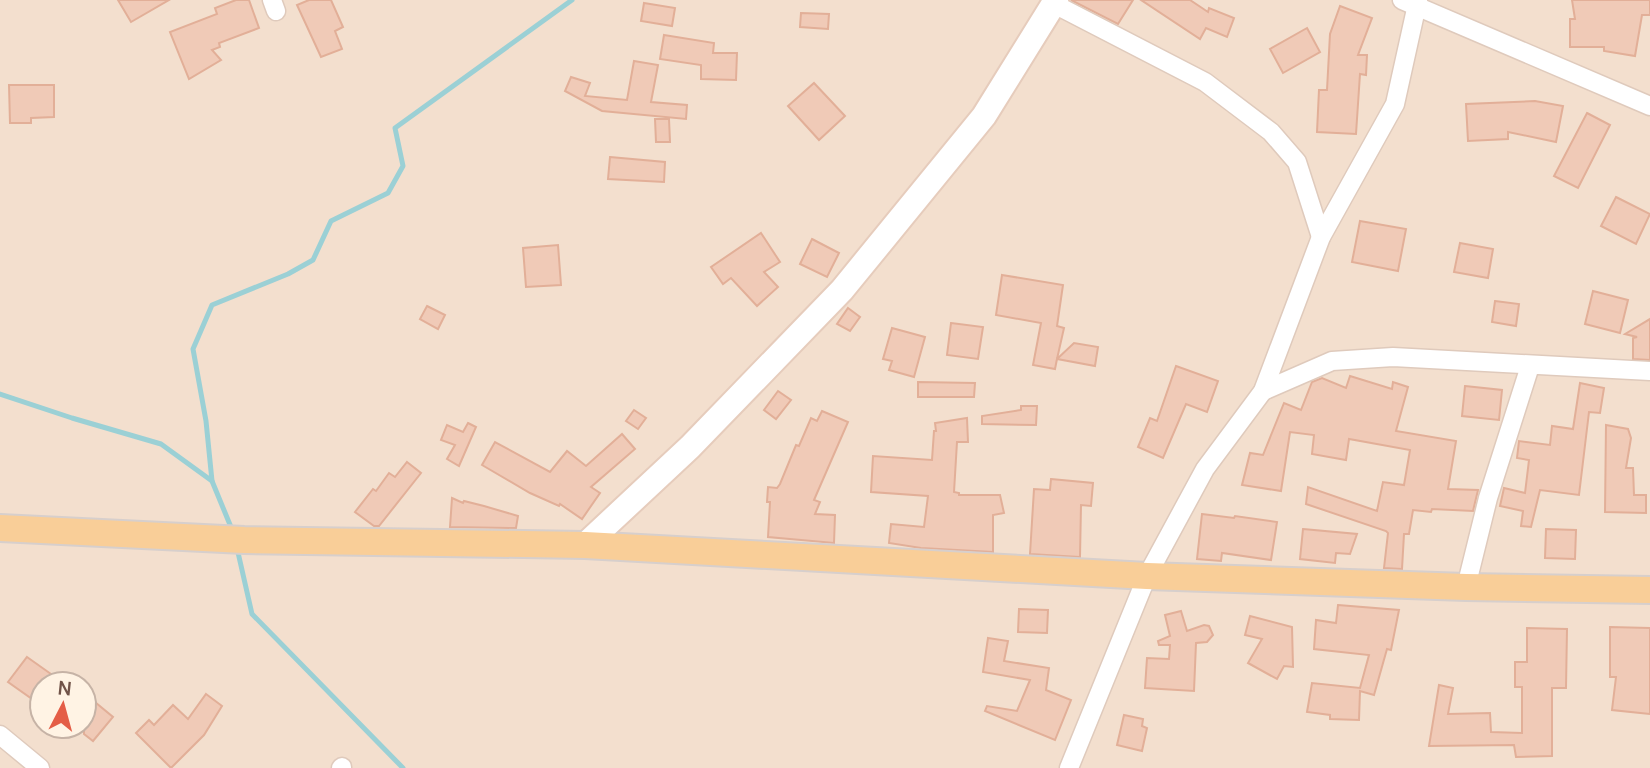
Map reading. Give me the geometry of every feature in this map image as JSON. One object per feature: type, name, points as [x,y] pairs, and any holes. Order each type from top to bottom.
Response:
[{"type":"main road","points":[[0,528],[244,540],[585,545],[1147,576],[1466,587],[1650,590]]},
{"type":"street","points":[[585,545],[691,447],[842,289],[984,116],[1055,2],[1205,82],[1271,132],[1297,162],[1321,237]]},
{"type":"street","points":[[1069,768],[1147,576],[1205,469],[1263,391],[1321,237],[1395,104],[1412,2],[1650,106]]},
{"type":"street","points":[[1263,391],[1332,361],[1393,357],[1650,371]]},
{"type":"street","points":[[1466,587],[1488,498],[1530,366]]},
{"type":"street","points":[[0,735],[40,768]]},
{"type":"shaded area","points":[[0,0],[1650,0],[1650,768],[0,768]]},
{"type":"building","points":[[118,0],[169,0],[131,22]]},
{"type":"building","points":[[236,0],[249,0],[259,28],[219,43],[220,47],[212,50],[221,60],[189,79],[170,32],[217,14],[215,8]]},
{"type":"building","points":[[309,0],[331,0],[343,27],[335,31],[342,49],[321,57],[297,5]]},
{"type":"building","points":[[1071,0],[1133,0],[1118,24]]},
{"type":"building","points":[[1141,0],[1190,0],[1208,12],[1209,8],[1234,18],[1227,37],[1206,28],[1200,39]]},
{"type":"building","points":[[1572,0],[1650,0],[1650,15],[1642,15],[1635,56],[1604,51],[1604,47],[1570,47],[1570,19],[1575,19]]},
{"type":"building","points":[[644,3],[675,8],[672,26],[641,21]]},
{"type":"building","points":[[1340,6],[1372,18],[1358,55],[1367,55],[1366,75],[1360,74],[1356,134],[1317,132],[1319,90],[1327,90],[1330,34]]},
{"type":"building","points":[[801,13],[829,14],[828,29],[800,27]]},
{"type":"building","points":[[1307,28],[1320,52],[1283,73],[1270,49]]},
{"type":"building","points":[[664,35],[714,43],[713,53],[737,53],[736,80],[701,79],[701,65],[660,59]]},
{"type":"building","points":[[634,61],[658,65],[651,102],[687,105],[686,119],[602,111],[565,91],[571,77],[590,83],[585,96],[627,100]]},
{"type":"building","points":[[814,83],[845,116],[819,140],[788,106]]},
{"type":"building","points":[[9,85],[54,85],[54,117],[31,118],[31,123],[10,123]]},
{"type":"building","points":[[1535,101],[1563,106],[1556,142],[1508,132],[1508,139],[1468,141],[1466,104]]},
{"type":"building","points":[[1587,113],[1610,125],[1578,188],[1554,176]]},
{"type":"building","points":[[655,119],[669,119],[670,142],[656,142]]},
{"type":"building","points":[[610,157],[665,162],[664,182],[608,179]]},
{"type":"building","points":[[1616,197],[1650,214],[1636,244],[1601,226]]},
{"type":"building","points":[[1360,221],[1406,229],[1398,271],[1352,262]]},
{"type":"building","points":[[761,233],[780,262],[764,272],[778,287],[757,306],[731,278],[723,284],[711,267]]},
{"type":"building","points":[[812,239],[839,253],[827,277],[800,264]]},
{"type":"building","points":[[1460,243],[1493,249],[1488,278],[1454,272]]},
{"type":"building","points":[[558,245],[561,285],[526,287],[523,248]]},
{"type":"building","points":[[1002,275],[1063,285],[1057,326],[1064,328],[1055,369],[1033,365],[1041,323],[996,315]]},
{"type":"building","points":[[1593,291],[1628,300],[1620,333],[1585,324]]},
{"type":"building","points":[[1495,301],[1519,304],[1516,326],[1492,322]]},
{"type":"building","points":[[427,306],[445,315],[438,329],[420,319]]},
{"type":"building","points":[[848,308],[860,317],[850,331],[837,324]]},
{"type":"building","points":[[1650,319],[1650,360],[1633,359],[1633,338],[1637,337],[1625,334]]},
{"type":"building","points":[[951,323],[983,327],[978,359],[947,355]]},
{"type":"building","points":[[892,328],[925,337],[914,377],[889,370],[892,361],[883,359]]},
{"type":"building","points":[[1074,343],[1098,347],[1095,366],[1057,359]]},
{"type":"building","points":[[1176,366],[1218,381],[1207,412],[1186,404],[1163,458],[1138,447],[1150,418],[1157,421]]},
{"type":"building","points":[[1350,376],[1392,389],[1393,382],[1408,387],[1396,431],[1456,441],[1448,489],[1478,490],[1473,511],[1413,510],[1409,534],[1404,534],[1402,569],[1384,568],[1388,533],[1386,531],[1306,504],[1308,487],[1377,511],[1383,482],[1404,485],[1410,450],[1349,439],[1346,460],[1312,454],[1314,435],[1290,432],[1281,491],[1242,485],[1250,453],[1263,455],[1284,403],[1301,410],[1312,382],[1322,378],[1346,388]]},
{"type":"building","points":[[918,382],[975,383],[974,397],[918,397]]},
{"type":"building","points":[[1580,383],[1604,388],[1600,413],[1589,412],[1579,495],[1540,490],[1531,527],[1521,526],[1523,511],[1500,506],[1504,488],[1525,493],[1529,460],[1517,458],[1519,441],[1550,445],[1552,426],[1573,429]]},
{"type":"building","points":[[1465,386],[1502,390],[1499,420],[1462,416]]},
{"type":"building","points":[[778,391],[791,400],[776,419],[764,410]]},
{"type":"building","points":[[1021,406],[1037,406],[1036,425],[982,424],[982,416],[1021,410]]},
{"type":"building","points":[[634,410],[646,418],[638,429],[626,421]]},
{"type":"building","points":[[822,411],[848,422],[814,500],[820,502],[815,514],[835,515],[834,543],[768,537],[768,487],[777,488],[780,484],[811,418],[817,421]]},
{"type":"building","points":[[967,418],[968,442],[957,442],[954,492],[959,495],[1000,495],[1004,513],[993,515],[993,552],[921,548],[889,543],[891,524],[924,527],[928,496],[871,492],[873,456],[932,460],[935,423]]},
{"type":"building","points":[[468,423],[476,427],[459,466],[447,459],[455,445],[441,440],[447,425],[463,432]]},
{"type":"building","points":[[1606,425],[1628,429],[1631,438],[1626,468],[1633,468],[1634,495],[1646,495],[1646,513],[1605,512]]},
{"type":"building","points":[[622,434],[635,449],[591,487],[600,493],[582,519],[560,504],[559,506],[530,493],[482,465],[495,442],[550,472],[567,451],[586,466]]},
{"type":"building","points":[[407,462],[421,473],[379,526],[374,526],[355,512],[389,473],[395,477]]},
{"type":"building","points":[[1051,479],[1093,483],[1091,506],[1081,505],[1080,557],[1030,554],[1034,489],[1050,490]]},
{"type":"building","points":[[452,498],[518,516],[516,528],[450,527]]},
{"type":"building","points":[[1202,514],[1277,522],[1271,560],[1222,553],[1221,561],[1197,559]]},
{"type":"building","points":[[1303,529],[1357,534],[1350,554],[1336,553],[1335,563],[1300,559]]},
{"type":"building","points":[[1546,529],[1576,530],[1575,559],[1545,558]]},
{"type":"building","points":[[1338,605],[1399,610],[1391,650],[1387,649],[1374,695],[1360,691],[1359,720],[1330,719],[1330,715],[1307,712],[1312,683],[1360,688],[1369,655],[1314,649],[1316,620],[1336,623]]},
{"type":"building","points":[[1019,609],[1048,610],[1047,633],[1018,632]]},
{"type":"building","points":[[1181,611],[1187,631],[1204,625],[1209,626],[1213,635],[1207,642],[1196,643],[1194,691],[1145,688],[1147,658],[1169,659],[1170,645],[1159,645],[1158,641],[1170,636],[1165,615]]},
{"type":"building","points":[[1250,616],[1292,627],[1293,667],[1284,666],[1277,679],[1248,663],[1262,639],[1245,635]]},
{"type":"building","points":[[1610,627],[1650,628],[1650,714],[1612,710],[1616,677],[1610,677]]},
{"type":"building","points":[[1527,628],[1567,629],[1566,688],[1552,688],[1552,756],[1516,757],[1514,745],[1429,746],[1439,685],[1453,688],[1448,714],[1490,713],[1491,732],[1522,733],[1522,687],[1515,687],[1515,662],[1527,662]]},
{"type":"building","points":[[988,638],[1008,641],[1004,661],[1049,668],[1046,690],[1071,700],[1055,740],[985,711],[987,706],[1017,711],[1030,680],[983,672]]},
{"type":"building","points":[[27,657],[45,670],[28,670],[28,696],[8,682]]},
{"type":"building","points":[[206,694],[222,706],[204,735],[171,768],[136,733],[149,720],[154,725],[173,705],[188,719]]},
{"type":"building","points":[[98,705],[113,717],[98,735]]},
{"type":"building","points":[[1124,715],[1143,719],[1142,726],[1147,728],[1142,751],[1117,745]]},
{"type":"waterway","points":[[212,481],[206,421],[193,349],[212,305],[288,274],[313,260],[331,221],[388,193],[403,166],[395,128],[572,0]]},
{"type":"waterway","points":[[0,394],[161,444],[212,481],[233,532]]},
{"type":"waterway","points":[[237,548],[252,614],[403,768]]}]
